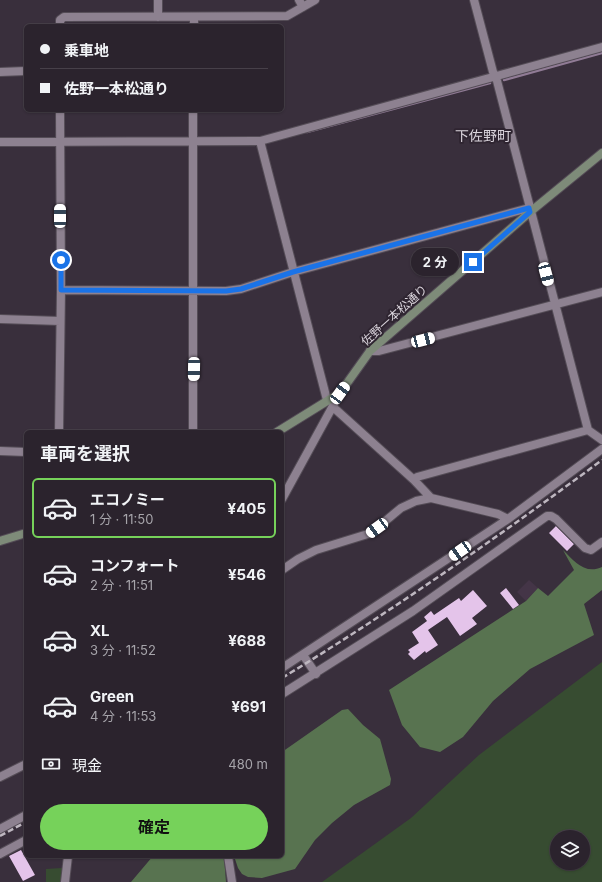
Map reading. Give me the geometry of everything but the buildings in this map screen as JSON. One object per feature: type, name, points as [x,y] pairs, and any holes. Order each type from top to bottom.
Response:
[{"type":"street","points":[[158,0],[158,17]]},
{"type":"street","points":[[60,24],[60,20],[64,17],[287,16],[301,4],[316,0]]},
{"type":"street","points":[[474,0],[493,72],[496,77],[588,430],[602,440]]},
{"type":"street","points":[[194,17],[194,24]]},
{"type":"street","points":[[0,142],[193,140],[260,141],[602,47]]},
{"type":"street","points":[[0,72],[24,71]]},
{"type":"street","points":[[59,430],[61,290],[60,112]]},
{"type":"street","points":[[193,112],[193,430]]},
{"type":"street","points":[[260,141],[327,400]]},
{"type":"street","name":"佐野一本松通り","points":[[280,430],[340,393],[370,351],[530,210],[602,153]]},
{"type":"street","points":[[61,290],[194,291],[241,289],[293,272],[530,210]]},
{"type":"street","points":[[370,351],[379,351],[602,292]]},
{"type":"street","points":[[0,319],[60,320]]},
{"type":"street","points":[[284,495],[340,393]]},
{"type":"street","points":[[333,407],[414,480],[431,498]]},
{"type":"street","points":[[414,480],[417,477],[588,430]]},
{"type":"street","points":[[284,667],[508,519],[602,449]]},
{"type":"street","points":[[0,451],[24,452]]},
{"type":"street","points":[[284,569],[298,559],[316,550],[371,533],[408,504],[431,498],[498,514],[508,519]]},
{"type":"street","points":[[284,693],[316,674],[413,611],[547,516],[551,516],[556,519],[585,548],[591,550],[602,542]]},
{"type":"street","points":[[0,541],[24,534]]},
{"type":"street","points":[[304,655],[316,674]]},
{"type":"street","points":[[0,777],[24,765]]},
{"type":"street","points":[[0,829],[24,816]]},
{"type":"street","points":[[0,854],[24,841]]},
{"type":"street","points":[[65,882],[68,858]]},
{"type":"street","points":[[228,858],[232,882]]},
{"type":"shaded area","points":[[529,580],[538,588],[526,601],[517,592]]},
{"type":"green space","points":[[563,550],[580,566],[590,569],[602,567],[602,590],[584,604],[594,635],[530,669],[493,701],[463,737],[440,752],[420,747],[402,725],[389,690],[526,601],[538,588],[548,596],[574,570]]},
{"type":"green space","points":[[602,662],[602,882],[322,882],[411,818],[479,755]]},
{"type":"green space","points":[[348,709],[363,725],[380,739],[391,779],[390,785],[354,805],[332,823],[315,840],[295,869],[262,878],[248,877],[242,874],[235,858],[284,858],[284,751],[342,710]]},
{"type":"green space","points":[[151,858],[224,858],[226,882],[131,882]]},
{"type":"green space","points":[[62,868],[62,882],[46,882],[46,869]]},
{"type":"waterway","points":[[504,80],[602,53]]},
{"type":"waterway","points":[[307,132],[490,83]]},
{"type":"railway","points":[[284,677],[323,653],[444,573],[602,460]]},
{"type":"railway","points":[[0,836],[24,823]]},
{"type":"district","name":"下佐野町","points":[[483,135]]},
{"type":"route","points":[[61,260],[61,290],[226,291],[241,289],[293,272],[529,208],[530,212],[473,262]]}]
